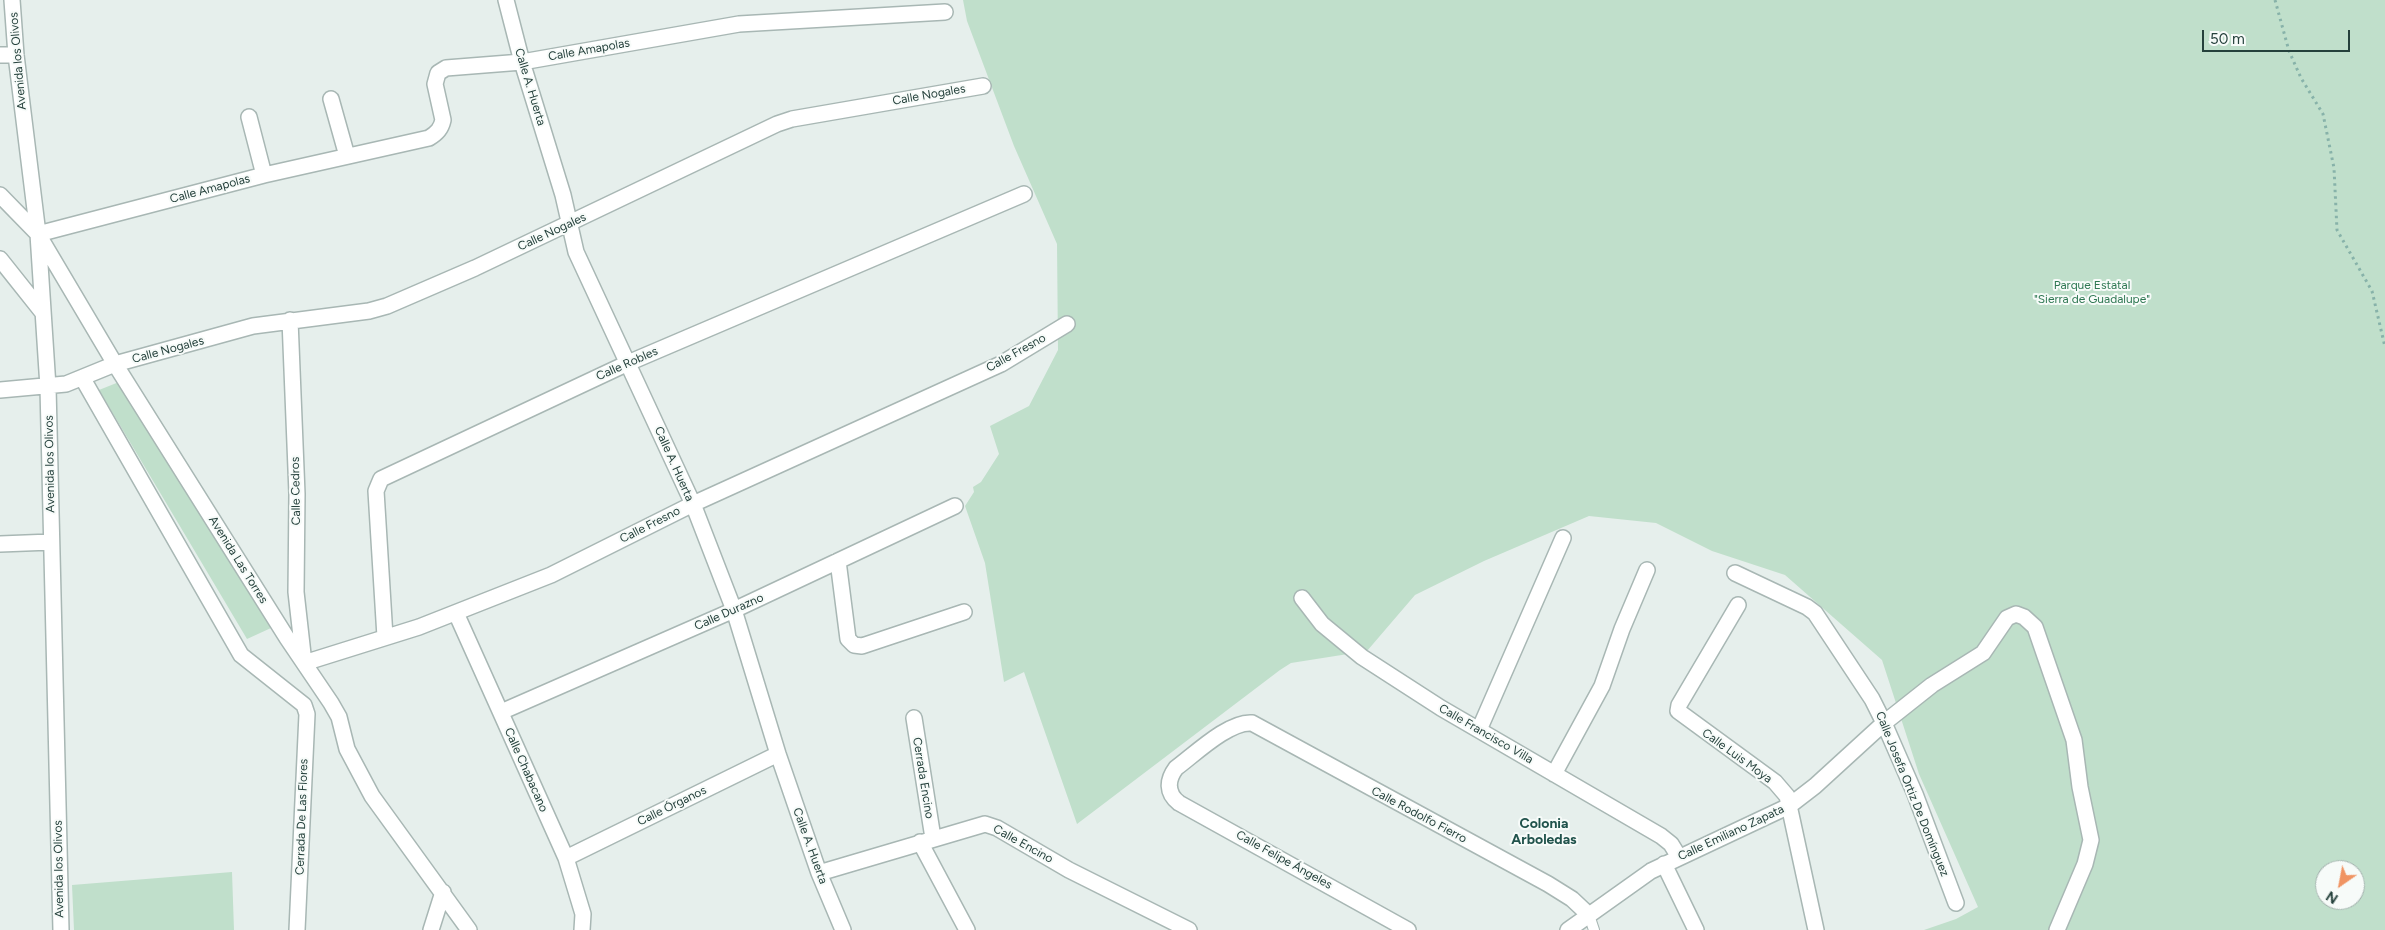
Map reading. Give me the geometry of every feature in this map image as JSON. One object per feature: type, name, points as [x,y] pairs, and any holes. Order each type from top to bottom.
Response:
[{"type":"street","name":"Avenida los Olivos","points":[[12,0],[16,55],[38,234],[48,387],[61,930]]},
{"type":"street","name":"Calle A. Huerta","points":[[506,0],[522,62],[563,195],[568,224],[576,252],[692,504],[734,610],[778,754],[819,873],[843,930]]},
{"type":"street","name":"Calle Amapolas","points":[[38,234],[264,175],[428,138],[439,130],[443,120],[435,84],[441,70],[446,68],[522,62],[739,24],[944,12]]},
{"type":"street","points":[[0,55],[16,55]]},
{"type":"street","name":"Calle Nogales","points":[[0,390],[48,387],[83,379],[115,364],[253,326],[369,311],[387,306],[475,268],[792,119],[983,86]]},
{"type":"street","points":[[331,99],[347,156]]},
{"type":"street","points":[[248,116],[264,175]]},
{"type":"street","name":"Avenida Las Torres","points":[[0,194],[38,234],[115,364],[304,663],[319,683],[339,718],[347,749],[362,778],[469,930]]},
{"type":"street","name":"Calle Robles","points":[[385,638],[376,491],[381,479],[628,363],[1024,194]]},
{"type":"street","points":[[0,259],[43,314]]},
{"type":"street","name":"Calle Cedros","points":[[290,320],[297,494],[296,592],[304,663]]},
{"type":"street","name":"Calle Fresno","points":[[304,663],[385,638],[456,613],[551,575],[692,504],[1001,364],[1067,324]]},
{"type":"street","name":"Cerrada De Las Flores","points":[[83,379],[241,655],[304,705],[306,714],[297,930]]},
{"type":"street","name":"Calle Durazno","points":[[501,712],[734,610],[955,506]]},
{"type":"street","points":[[1479,730],[1563,538]]},
{"type":"street","points":[[0,544],[51,542]]},
{"type":"street","points":[[838,561],[848,639],[854,645],[862,646],[964,612]]},
{"type":"street","points":[[1554,774],[1602,686],[1622,630],[1647,570]]},
{"type":"street","name":"Calle Josefa Ortiz De Domínguez","points":[[1735,573],[1808,607],[1815,613],[1872,699],[1884,723],[1956,903]]},
{"type":"street","name":"Calle Francisco Villa","points":[[1302,598],[1322,624],[1362,657],[1441,708],[1661,836],[1670,844],[1679,857]]},
{"type":"street","name":"Calle Luis Moya","points":[[1738,605],[1679,705],[1678,711],[1775,782],[1787,796],[1816,930]]},
{"type":"street","name":"Calle Chabacano","points":[[456,613],[566,858],[583,914],[582,930]]},
{"type":"street","name":"Calle Emiliano Zapata","points":[[1568,930],[1664,864],[1790,806],[1815,786],[1884,723],[1932,685],[1983,653],[2011,615],[2024,617],[2035,627],[2074,740],[2091,840],[2085,864],[2057,930]]},
{"type":"street","name":"Cerrada Encino","points":[[914,718],[927,840],[966,930]]},
{"type":"street","name":"Calle Rodolfo Fierro","points":[[1169,783],[1176,768],[1231,728],[1244,723],[1258,726],[1368,788],[1548,884],[1572,899],[1589,915]]},
{"type":"street","name":"Calle Órganos","points":[[566,858],[778,754]]},
{"type":"street","name":"Calle Felipe Ángeles","points":[[1169,783],[1171,794],[1180,803],[1408,930]]},
{"type":"street","name":"Calle Encino","points":[[819,873],[985,824],[997,828],[1069,870],[1190,930]]},
{"type":"street","points":[[1664,864],[1696,930]]},
{"type":"street","points":[[431,930],[443,892]]},
{"type":"lane","points":[[1589,915],[1594,930]]},
{"type":"path","points":[[2275,0],[2289,51],[2301,78],[2323,114],[2334,168],[2337,230],[2372,291],[2385,347]]},
{"type":"green space","name":"Parque Estatal \"Sierra de Guadalupe\"","points":[[963,0],[2385,0],[2385,930],[1924,930],[1956,919],[1978,907],[1919,774],[1882,660],[1785,575],[1712,551],[1656,523],[1589,516],[1484,561],[1415,595],[1367,651],[1291,663],[1077,824],[1024,672],[1004,682],[985,563],[965,506],[974,492],[973,487],[981,482],[999,454],[990,426],[1029,406],[1058,350],[1057,244],[1014,146],[967,21]]},
{"type":"green space","points":[[119,382],[271,628],[247,639],[99,390]]},
{"type":"green space","points":[[232,872],[234,930],[74,930],[72,885]]},
{"type":"district","name":"Colonia Arboledas","points":[[1544,832]]}]
